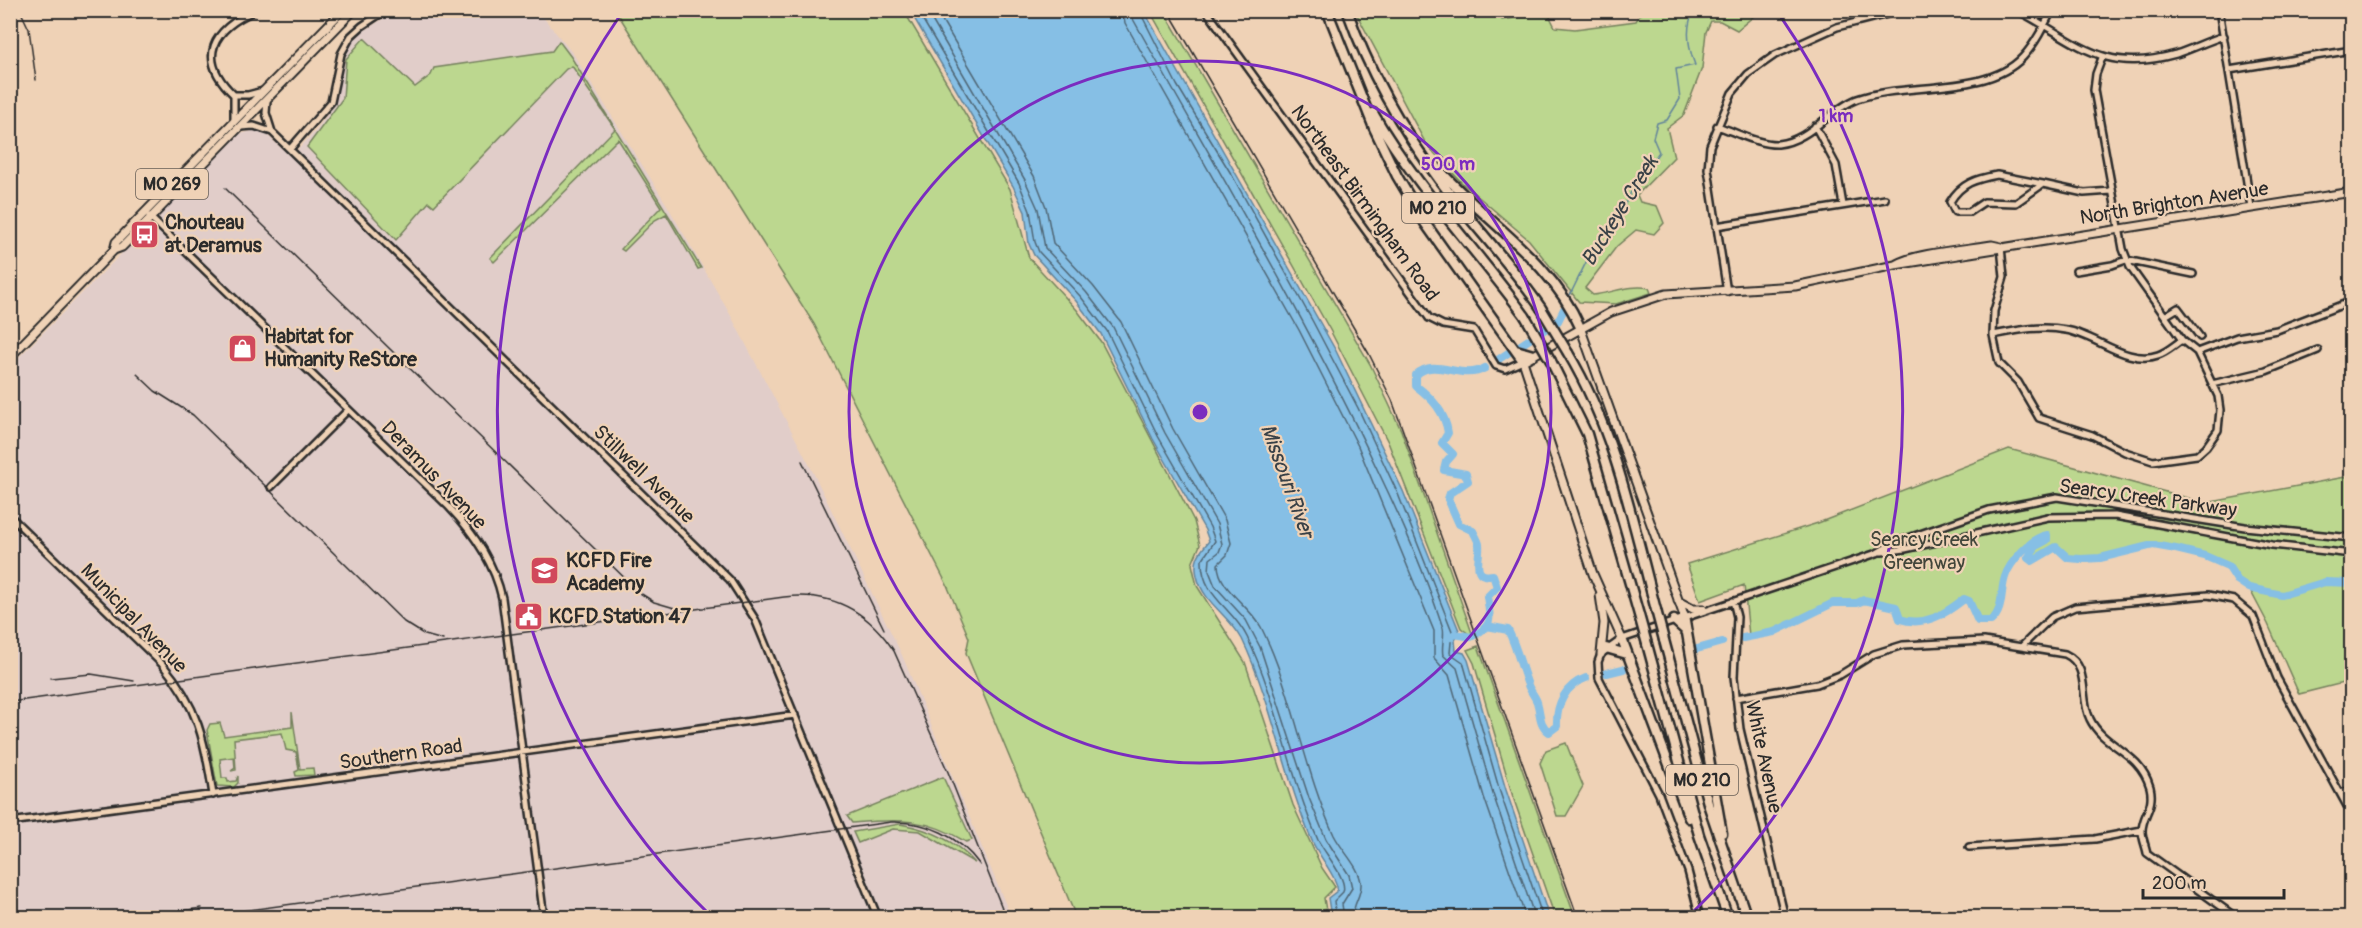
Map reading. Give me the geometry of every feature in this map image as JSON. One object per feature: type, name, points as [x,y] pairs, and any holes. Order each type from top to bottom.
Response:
[{"type":"highway","name":"MO 210","points":[[1327,10],[1361,92],[1406,166],[1525,316],[1551,361],[1587,434],[1699,835],[1728,918]]},
{"type":"highway","name":"MO 210","points":[[1347,10],[1361,50],[1409,136],[1442,183],[1541,308],[1568,353],[1596,410],[1617,465],[1709,807],[1747,918]]},
{"type":"highway","points":[[1361,92],[1383,147],[1408,195],[1522,361]]},
{"type":"highway","points":[[1409,136],[1449,182],[1535,260],[1565,299],[1580,327]]},
{"type":"highway","points":[[1514,348],[1520,353],[1533,355]]},
{"type":"highway","points":[[1684,616],[1712,786],[1736,889]]},
{"type":"highway","points":[[1674,620],[1688,633]]},
{"type":"highway","points":[[1622,639],[1690,821],[1699,835]]},
{"type":"highway","points":[[1604,651],[1627,654]]},
{"type":"main road","name":"MO 269","points":[[148,215],[234,120],[343,10]]},
{"type":"main road","name":"MO 269","points":[[10,357],[114,250],[116,242],[241,127],[354,10]]},
{"type":"main road","name":"North Brighton Avenue","points":[[1522,361],[1580,327],[1611,312],[1666,294],[1727,292],[1803,285],[1895,265],[2001,247],[2352,192]]},
{"type":"main road","points":[[1580,327],[1684,616]]},
{"type":"main road","points":[[1522,361],[1598,586],[1622,639]]},
{"type":"main road","points":[[1598,586],[1605,622],[1604,651]]},
{"type":"main road","points":[[1678,602],[1693,609],[1703,609]]},
{"type":"street","points":[[256,10],[230,23],[216,42],[215,70],[223,84],[234,95],[248,95],[264,90]]},
{"type":"street","points":[[290,149],[331,102],[342,54],[351,36],[386,10]]},
{"type":"street","name":"Northeast Birmingham Road","points":[[1206,10],[1429,318],[1443,325],[1474,330],[1496,366],[1505,369],[1522,361]]},
{"type":"street","points":[[1727,292],[1708,169],[1710,146],[1732,93],[1748,74],[1764,61],[1837,27],[1904,10]]},
{"type":"street","points":[[2017,10],[2102,58],[2127,62],[2163,57],[2223,36]]},
{"type":"street","points":[[1718,126],[1774,144],[1793,140],[1846,104],[1866,97],[1975,81],[1994,75],[2023,57],[2052,10]]},
{"type":"street","points":[[2219,10],[2252,207]]},
{"type":"street","points":[[2229,70],[2352,50]]},
{"type":"street","points":[[2001,247],[2004,277],[1994,310],[1993,335],[1999,363],[2018,382],[2039,418],[2092,435],[2125,452],[2153,461],[2192,457],[2206,447],[2218,430],[2220,410],[2212,384],[2198,352],[2182,340],[2126,260],[2117,229],[2094,90],[2096,74],[2102,58]]},
{"type":"street","points":[[234,95],[234,120]]},
{"type":"street","points":[[267,101],[266,113],[272,132]]},
{"type":"street","points":[[241,127],[254,126],[272,132]]},
{"type":"street","points":[[1815,126],[1836,165],[1843,205]]},
{"type":"street","name":"Stillwell Avenue","points":[[272,132],[730,580],[755,619],[878,918]]},
{"type":"street","points":[[2043,184],[2016,202],[1984,202],[1969,212],[1955,212],[1950,202],[1958,189],[1976,178],[1997,176],[2043,184],[2084,193],[2112,190]]},
{"type":"street","points":[[1716,226],[1886,199]]},
{"type":"street","name":"Deramus Avenue","points":[[148,215],[458,516],[487,557],[502,598],[544,918]]},
{"type":"street","points":[[2076,271],[2112,265],[2126,260],[2193,274]]},
{"type":"street","points":[[2198,352],[2237,336],[2277,330],[2352,301]]},
{"type":"street","points":[[2165,316],[2178,308],[2200,338]]},
{"type":"street","points":[[1993,335],[2043,327],[2069,330],[2093,337],[2125,353],[2142,357],[2157,356],[2182,340]]},
{"type":"street","points":[[2212,384],[2266,371],[2318,350]]},
{"type":"street","points":[[271,487],[348,410]]},
{"type":"street","name":"Searcy Creek Parkway","points":[[1877,553],[1894,543],[1989,510],[2057,497],[2245,527],[2352,538]]},
{"type":"street","name":"Municipal Avenue","points":[[10,516],[162,663],[176,680],[201,727],[213,795]]},
{"type":"street","name":"Searcy Creek Parkway","points":[[1622,639],[1703,609],[1877,553],[1905,549],[2049,517],[2115,516],[2272,545],[2352,554]]},
{"type":"street","points":[[2023,645],[2044,623],[2066,610],[2185,597],[2220,596],[2234,600],[2249,611],[2277,678],[2352,814]]},
{"type":"street","name":"White Avenue","points":[[1732,601],[1737,616],[1734,677],[1742,741],[1785,918]]},
{"type":"street","points":[[1622,639],[1604,651],[1598,662],[1599,678],[1659,794],[1688,871],[1700,918]]},
{"type":"street","points":[[1736,698],[1817,684],[1840,675],[1874,654],[1896,647],[1984,641],[2023,645],[2065,654],[2078,664],[2087,713],[2092,724],[2130,755],[2147,779],[2151,805],[2142,830],[2147,854],[2237,918]]},
{"type":"street","name":"Southern Road","points":[[10,822],[795,715]]},
{"type":"street","points":[[2340,793],[2352,790]]},
{"type":"street","points":[[1969,847],[2095,839],[2142,830]]},
{"type":"shaded area","points":[[395,11],[538,11],[574,55],[667,205],[731,316],[810,466],[902,655],[1011,917],[11,918],[11,365],[240,134],[256,130],[264,132],[291,157],[317,129],[335,103],[348,46],[356,36]]},
{"type":"green space","points":[[616,11],[904,11],[1010,189],[1029,258],[1077,310],[1101,342],[1194,521],[1200,545],[1192,564],[1197,586],[1245,662],[1293,805],[1322,868],[1335,887],[1324,898],[1327,917],[1076,917],[966,653],[969,638],[947,585],[814,324]]},
{"type":"green space","points":[[1150,11],[1164,11],[1370,364],[1401,430],[1472,633],[1469,634],[1461,628],[1388,442],[1330,330]]},
{"type":"green space","points":[[1355,11],[1497,11],[1502,20],[1548,13],[1555,27],[1575,29],[1636,21],[1642,11],[1760,11],[1737,30],[1720,21],[1711,21],[1706,32],[1702,68],[1684,115],[1667,128],[1674,157],[1637,195],[1640,202],[1657,206],[1664,223],[1654,234],[1636,230],[1617,246],[1585,288],[1593,295],[1635,287],[1649,288],[1651,293],[1616,304],[1579,302],[1529,240],[1461,182],[1426,144]]},
{"type":"green space","points":[[364,38],[415,87],[431,75],[434,68],[552,51],[559,41],[571,57],[701,268],[698,269],[666,214],[655,220],[624,251],[621,249],[661,207],[618,139],[494,262],[490,258],[615,129],[572,66],[566,69],[434,206],[429,202],[396,240],[307,147],[343,98],[346,59]]},
{"type":"green space","name":"Searcy Creek Greenway","points":[[2009,449],[2206,503],[2351,476],[2351,681],[2299,694],[2268,624],[2249,588],[2237,580],[2228,566],[2205,556],[2153,545],[2100,558],[2081,559],[2068,558],[2056,548],[2032,561],[2028,558],[2036,546],[2047,540],[2047,536],[2041,537],[2022,551],[2008,570],[1998,615],[1989,622],[1978,619],[1969,601],[1964,599],[1950,610],[1934,618],[1918,621],[1900,619],[1896,607],[1864,600],[1857,603],[1833,603],[1774,632],[1749,636],[1744,585],[1700,601],[1687,564],[1818,523]]},
{"type":"green space","points":[[1478,646],[1575,917],[1555,917],[1513,797],[1474,663],[1467,650]]},
{"type":"green space","points":[[292,712],[300,769],[313,768],[314,775],[296,776],[295,772],[299,770],[296,752],[286,750],[282,733],[234,739],[236,770],[231,771],[235,768],[234,757],[220,759],[222,778],[227,778],[228,782],[236,781],[238,776],[238,783],[234,787],[217,786],[207,730],[210,724],[220,723],[224,736],[292,727]]},
{"type":"green space","points":[[1566,743],[1583,786],[1566,816],[1557,816],[1540,763],[1546,750]]},
{"type":"green space","points":[[943,777],[972,840],[966,842],[938,828],[924,824],[897,821],[852,823],[847,816]]},
{"type":"green space","points":[[900,824],[922,829],[941,837],[959,848],[975,863],[920,831],[893,829],[858,843],[853,832]]},
{"type":"water","name":"Missouri River","points":[[910,11],[1144,11],[1336,351],[1403,491],[1460,633],[1455,640],[1456,651],[1464,653],[1468,660],[1506,790],[1549,917],[1331,917],[1328,898],[1337,891],[1337,887],[1313,843],[1303,818],[1253,664],[1237,631],[1200,586],[1196,570],[1200,552],[1209,541],[1205,530],[1153,439],[1101,334],[1076,301],[1034,255],[1029,244],[1025,212],[1013,186]]},
{"type":"waterway","name":"Buckeye Creek","points":[[1570,295],[1596,242],[1616,222],[1632,190],[1659,152],[1653,138],[1657,123],[1667,120],[1680,99],[1676,69],[1695,65],[1688,37],[1689,23],[1694,10]]},
{"type":"waterway","name":"Buckeye Creek","points":[[1705,10],[1717,13],[1720,10]]},
{"type":"waterway","name":"Buckeye Creek","points":[[1519,346],[1558,321],[1564,309]]},
{"type":"waterway","name":"Buckeye Creek","points":[[1499,359],[1508,353]]},
{"type":"waterway","name":"Buckeye Creek","points":[[1451,637],[1455,634],[1471,637],[1487,626],[1489,622],[1487,597],[1497,587],[1493,575],[1481,574],[1478,566],[1478,541],[1473,531],[1459,524],[1448,499],[1450,493],[1468,481],[1466,474],[1444,470],[1446,462],[1453,454],[1442,443],[1448,433],[1444,418],[1437,406],[1416,386],[1416,375],[1432,368],[1467,372],[1476,372],[1485,368]]},
{"type":"waterway","points":[[1743,638],[1774,632],[1833,603],[1857,603],[1864,600],[1896,607],[1900,619],[1918,621],[1934,618],[1964,599],[1969,601],[1978,621],[1991,621],[1998,612],[2007,571],[2028,545],[2047,535],[2047,540],[2036,546],[2028,558],[2032,561],[2056,547],[2068,558],[2081,559],[2100,558],[2153,545],[2205,556],[2228,566],[2237,580],[2249,588],[2282,595],[2325,582],[2352,583]]},
{"type":"waterway","points":[[1487,626],[1508,630],[1529,687],[1537,702],[1541,722],[1549,732],[1557,726],[1560,703],[1567,691],[1586,678]]},
{"type":"waterway","points":[[1697,649],[1722,642]]},
{"type":"waterway","points":[[1607,673],[1623,669]]},
{"type":"railway","points":[[20,10],[29,29],[36,80]]},
{"type":"railway","points":[[1168,10],[1369,354],[1392,400],[1578,918]]},
{"type":"railway","points":[[225,188],[640,593],[654,602],[678,609]]},
{"type":"railway","points":[[137,374],[155,391],[193,415],[404,622],[425,635],[443,640]]},
{"type":"railway","points":[[802,461],[884,629]]},
{"type":"railway","points":[[10,702],[784,597],[818,597],[848,607],[861,615],[873,625],[894,651],[948,772],[1006,918]]},
{"type":"railway","points":[[51,678],[91,674],[134,681]]},
{"type":"railway","points":[[191,918],[891,822],[917,824],[941,832],[962,846],[980,865]]},
{"type":"railway","points":[[134,918],[202,908]]},
{"type":"place","name":"Chouteau at Deramus","points":[[144,234]]},
{"type":"place","name":"Habitat for Humanity ReStore","points":[[243,348]]},
{"type":"place","name":"KCFD Fire Academy","points":[[545,571]]},
{"type":"place","name":"KCFD Station 47","points":[[528,616]]}]
